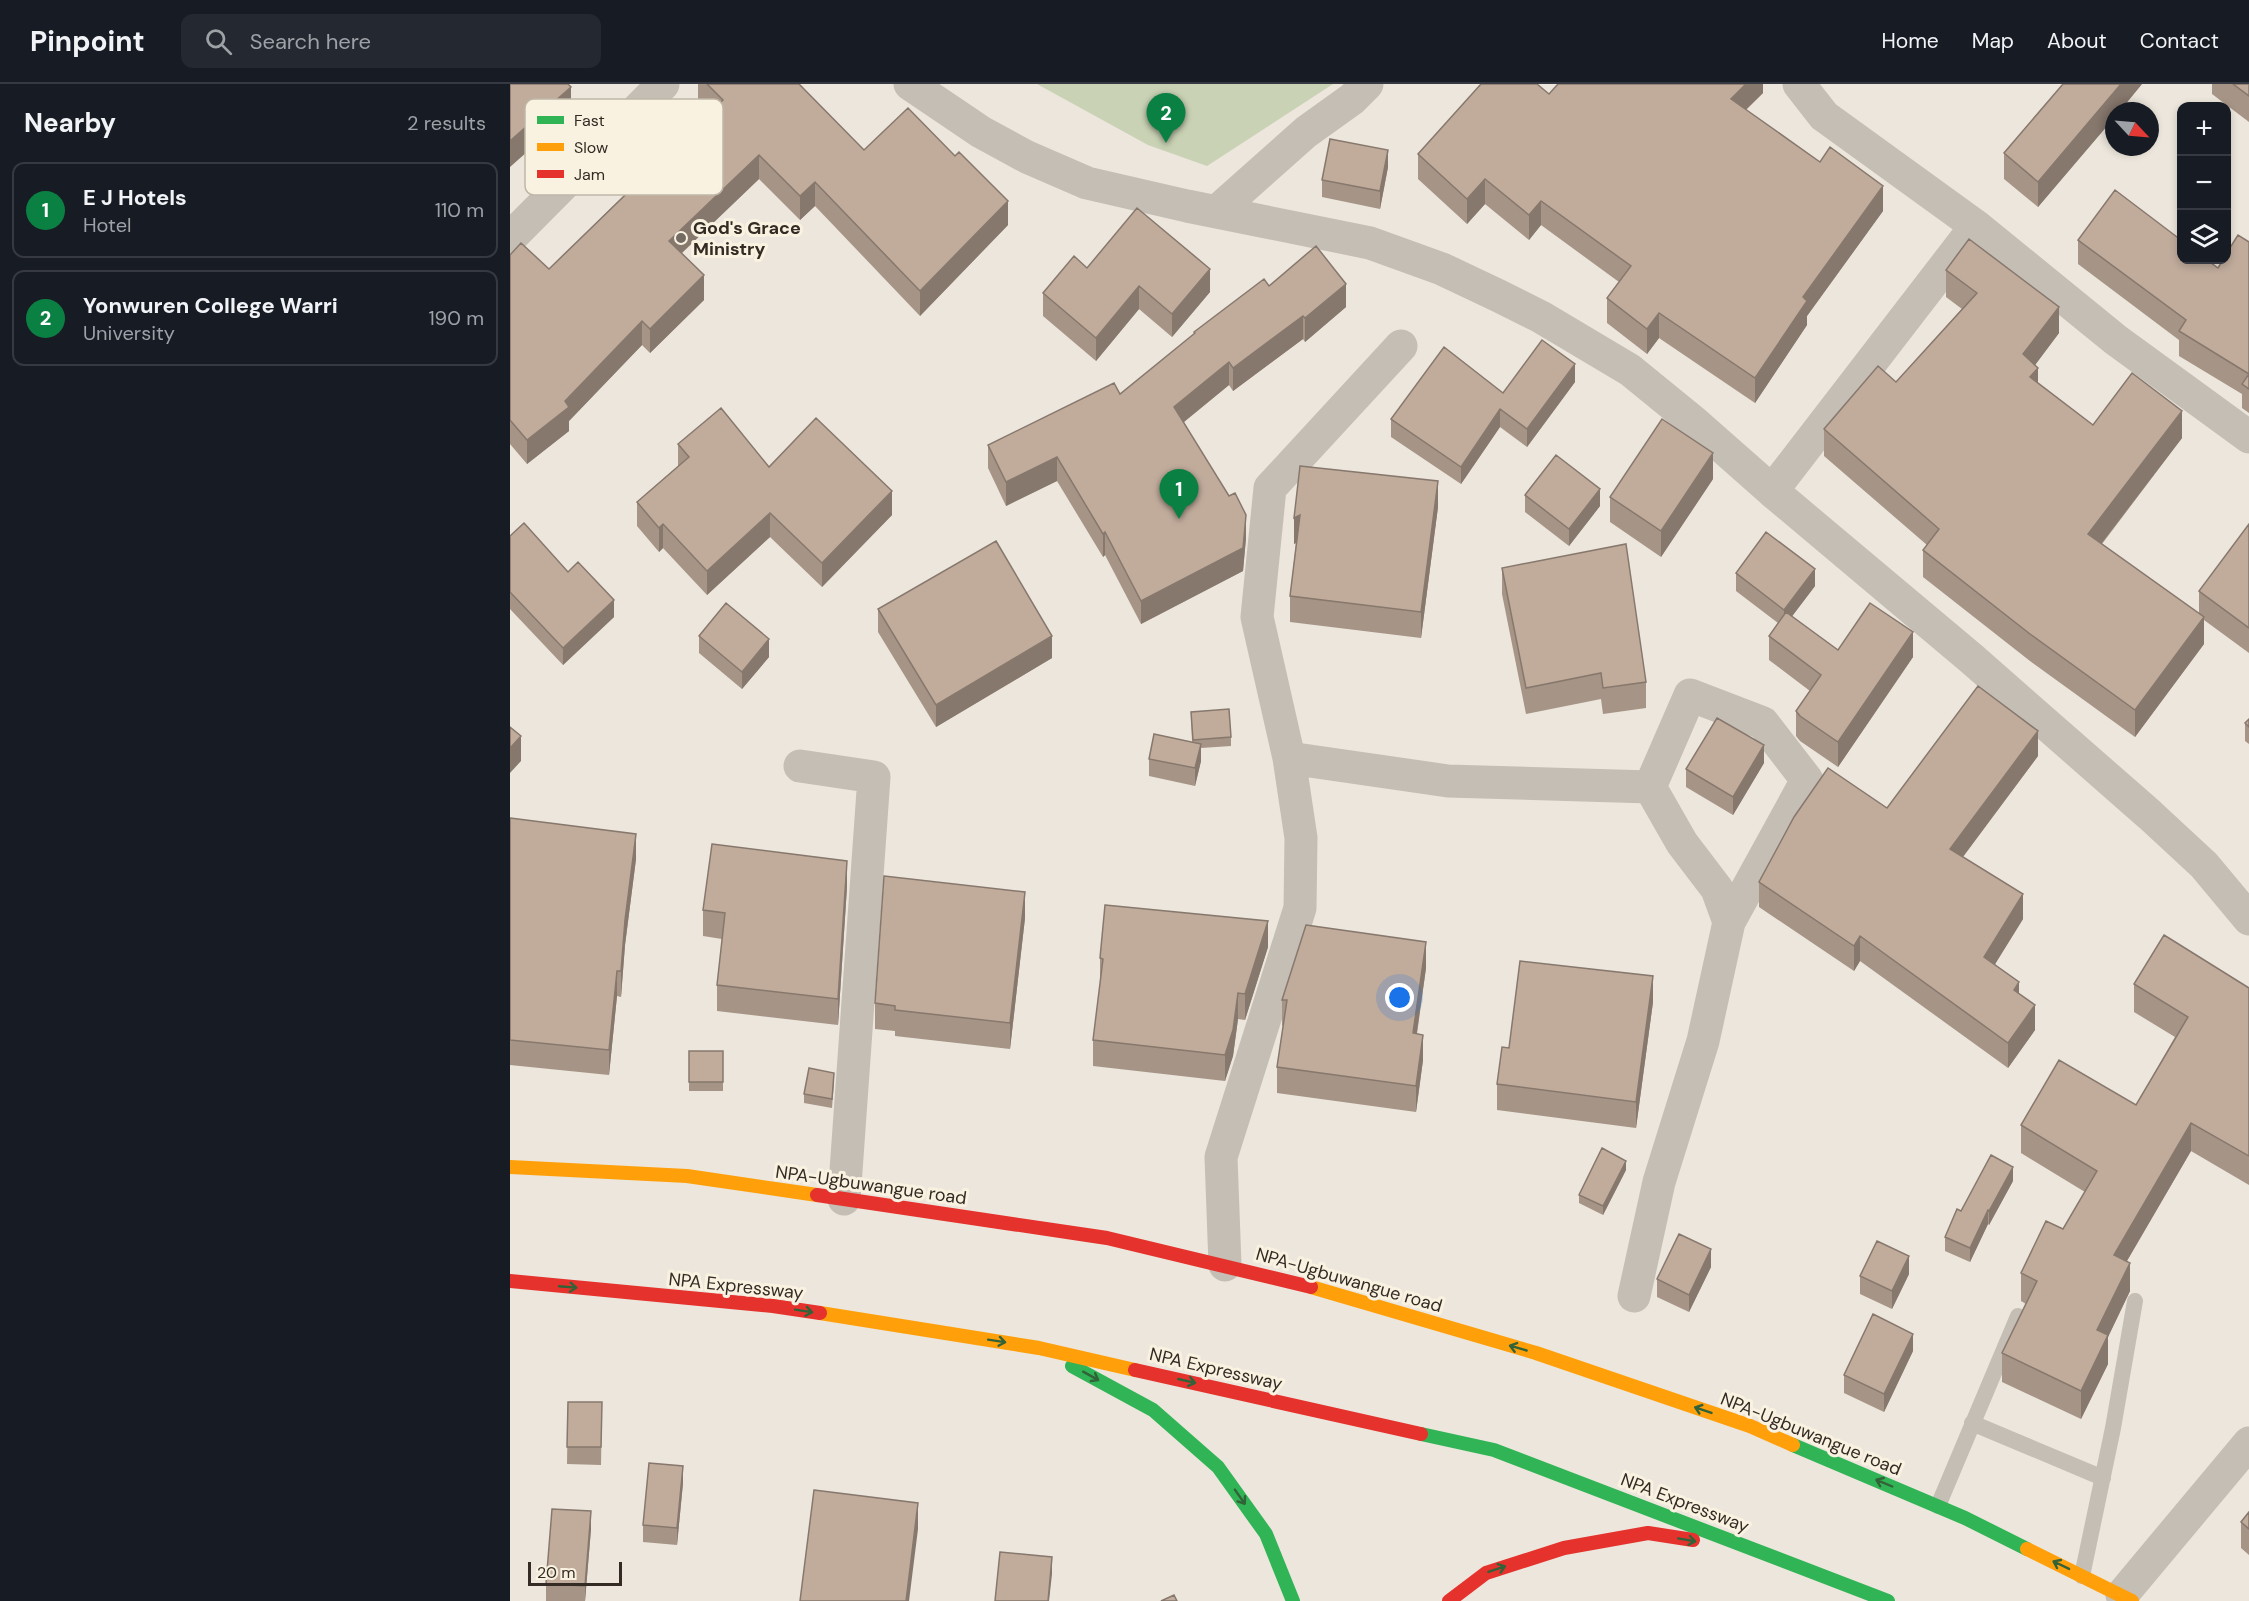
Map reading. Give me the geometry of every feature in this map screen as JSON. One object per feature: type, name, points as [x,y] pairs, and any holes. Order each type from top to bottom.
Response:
[{"type":"main road","name":"NPA-Ugbuwangue road","points":[[510,1167],[687,1176],[844,1199],[1107,1238],[1296,1283],[1570,1365],[1750,1426],[1938,1506],[2127,1598]]},
{"type":"main road","name":"NPA Expressway","points":[[510,1281],[773,1306],[1039,1348],[1494,1450],[1888,1601]]},
{"type":"main road","points":[[1039,1348],[1153,1410],[1218,1467],[1266,1534],[1293,1601]]},
{"type":"main road","points":[[1449,1601],[1486,1573],[1564,1548],[1648,1533],[1764,1553]]},
{"type":"street","points":[[648,99],[663,84]]},
{"type":"street","points":[[910,84],[981,132],[1028,157],[1087,183],[1370,243],[1442,269],[1520,306],[1630,370],[1978,664],[2150,814],[2204,865],[2249,919]]},
{"type":"street","points":[[1216,212],[1306,132],[1352,99],[1367,84]]},
{"type":"street","points":[[1799,84],[1824,116],[1976,226],[2116,340],[2249,437]]},
{"type":"street","points":[[510,238],[553,195]]},
{"type":"street","points":[[1772,491],[1976,226]]},
{"type":"street","points":[[1225,1265],[1221,1157],[1300,908],[1301,838],[1289,758],[1257,617],[1270,488],[1401,346]]},
{"type":"street","points":[[1634,1296],[1659,1182],[1703,1041],[1729,922],[1807,780],[1763,723],[1690,694],[1650,787]]},
{"type":"street","points":[[1289,758],[1448,781],[1650,787]]},
{"type":"street","points":[[800,766],[874,777],[844,1199]]},
{"type":"street","points":[[1650,787],[1682,843],[1717,889],[1729,922]]},
{"type":"street","points":[[2127,1598],[2249,1443]]},
{"type":"lane","points":[[2082,1576],[2103,1478],[2135,1300]]},
{"type":"lane","points":[[1938,1506],[2018,1316]]},
{"type":"lane","points":[[1972,1423],[2103,1478]]},
{"type":"green space","points":[[1037,84],[1333,84],[1207,166],[1148,145]]},
{"type":"building","points":[[510,84],[568,84],[571,87],[557,99],[525,99],[525,128],[510,141]]},
{"type":"building","points":[[707,84],[799,84],[864,150],[908,108],[955,156],[959,152],[1008,201],[920,291],[815,182],[800,196],[759,155],[723,189],[722,99]]},
{"type":"building","points":[[1481,84],[1537,84],[1549,94],[1558,84],[1746,84],[1731,99],[1820,162],[1830,147],[1883,186],[1803,297],[1807,301],[1755,378],[1659,313],[1647,329],[1607,298],[1631,266],[1541,201],[1529,215],[1485,179],[1467,199],[1418,154]]},
{"type":"building","points":[[2063,84],[2121,84],[2038,182],[2004,153]]},
{"type":"building","points":[[2233,84],[2249,84],[2249,96]]},
{"type":"building","points":[[1330,139],[1388,150],[1380,191],[1322,180]]},
{"type":"building","points":[[2115,190],[2177,237],[2177,264],[2212,264],[2218,268],[2220,264],[2231,264],[2231,246],[2238,235],[2249,242],[2249,374],[2179,331],[2186,320],[2078,240]]},
{"type":"building","points":[[625,195],[717,195],[669,241],[704,275],[650,329],[642,321],[565,401],[569,407],[527,440],[510,420],[510,255],[521,243],[549,269]]},
{"type":"building","points":[[1137,208],[1210,269],[1172,314],[1139,286],[1096,338],[1043,293],[1074,256],[1087,268]]},
{"type":"building","points":[[1969,239],[2059,307],[2023,354],[2038,368],[2030,377],[2093,425],[2132,373],[2182,411],[2088,534],[2204,617],[2135,710],[2030,634],[1923,550],[1939,529],[1824,429],[1878,366],[1896,382],[1977,293],[1946,270]]},
{"type":"building","points":[[1316,246],[1346,284],[1305,318],[1303,316],[1233,368],[1229,362],[1174,407],[1229,496],[1235,493],[1246,515],[1243,548],[1141,601],[1105,532],[1103,534],[1057,457],[1006,482],[988,445],[1114,383],[1120,394],[1194,332],[1264,279],[1269,286]]},
{"type":"building","points":[[1542,340],[1575,364],[1527,429],[1500,409],[1461,467],[1391,419],[1444,347],[1503,393]]},
{"type":"building","points":[[2249,374],[2249,389],[2242,384]]},
{"type":"building","points":[[721,408],[769,467],[816,418],[892,491],[822,563],[770,513],[707,571],[663,524],[659,528],[637,502],[689,457],[678,444]]},
{"type":"building","points":[[1662,419],[1713,453],[1661,531],[1610,497]]},
{"type":"building","points":[[1556,455],[1600,489],[1569,529],[1525,495]]},
{"type":"building","points":[[1300,466],[1438,481],[1421,612],[1290,596],[1300,515],[1294,518]]},
{"type":"building","points":[[524,523],[568,572],[578,562],[614,600],[563,648],[510,592],[510,536]]},
{"type":"building","points":[[2249,524],[2249,628],[2199,591]]},
{"type":"building","points":[[1766,532],[1815,569],[1784,610],[1736,573]]},
{"type":"building","points":[[996,541],[1052,636],[936,705],[878,609]]},
{"type":"building","points":[[1626,544],[1646,682],[1603,688],[1601,673],[1526,688],[1502,568]]},
{"type":"building","points":[[726,603],[769,639],[742,672],[699,636]]},
{"type":"building","points":[[1870,603],[1913,632],[1838,742],[1796,711],[1821,675],[1769,636],[1786,612],[1838,650]]},
{"type":"building","points":[[1978,686],[2038,731],[1950,849],[2023,894],[1984,957],[2019,982],[2014,990],[2035,1005],[2008,1043],[1860,936],[1854,946],[1759,882],[1794,817],[1828,768],[1887,808]]},
{"type":"building","points":[[1229,709],[1231,737],[1193,740],[1191,712]]},
{"type":"building","points":[[1717,718],[1764,745],[1733,797],[1686,769]]},
{"type":"building","points":[[510,727],[521,736],[510,748]]},
{"type":"building","points":[[1154,734],[1201,744],[1195,768],[1149,759]]},
{"type":"building","points":[[510,818],[636,834],[621,971],[617,971],[609,1050],[510,1040]]},
{"type":"building","points":[[712,844],[847,861],[838,999],[717,985],[725,913],[703,910]]},
{"type":"building","points":[[884,876],[1025,892],[1010,1023],[895,1010],[895,1006],[875,1003]]},
{"type":"building","points":[[1105,905],[1268,921],[1245,994],[1238,993],[1233,1030],[1225,1055],[1093,1040],[1103,959],[1100,958]]},
{"type":"building","points":[[1306,925],[1426,942],[1413,1033],[1423,1035],[1416,1086],[1277,1067],[1287,1000],[1282,1000]]},
{"type":"building","points":[[2164,935],[2249,988],[2249,1156],[2191,1123],[2114,1255],[2130,1263],[2097,1330],[2108,1335],[2081,1391],[2002,1353],[2037,1281],[2021,1273],[2046,1221],[2063,1229],[2097,1171],[2021,1125],[2059,1060],[2136,1105],[2188,1017],[2134,984]]},
{"type":"building","points":[[1520,961],[1653,976],[1636,1102],[1497,1084],[1502,1047],[1509,1048]]},
{"type":"building","points":[[689,1051],[723,1051],[723,1082],[689,1082]]},
{"type":"building","points":[[809,1068],[834,1073],[832,1099],[804,1094]]},
{"type":"building","points":[[1602,1148],[1626,1161],[1603,1206],[1579,1195]]},
{"type":"building","points":[[1991,1155],[2013,1167],[1988,1210],[1970,1248],[1945,1237],[1957,1209],[1961,1211]]},
{"type":"building","points":[[1679,1234],[1711,1249],[1689,1295],[1657,1279]]},
{"type":"building","points":[[1877,1241],[1909,1256],[1892,1291],[1860,1276]]},
{"type":"building","points":[[1873,1314],[1913,1334],[1884,1394],[1844,1375]]},
{"type":"building","points":[[568,1402],[602,1402],[601,1447],[567,1447]]},
{"type":"building","points":[[649,1463],[683,1466],[677,1528],[643,1525]]},
{"type":"building","points":[[814,1490],[918,1503],[906,1601],[800,1601]]},
{"type":"building","points":[[552,1509],[591,1511],[585,1586],[546,1584]]},
{"type":"building","points":[[2249,1512],[2249,1529],[2241,1522]]},
{"type":"building","points":[[1000,1552],[1052,1557],[1048,1601],[995,1601]]},
{"type":"building","points":[[1174,1595],[1177,1601],[1161,1601]]},
{"type":"traffic: fast","points":[[1072,1366],[1153,1410],[1218,1467],[1266,1534],[1293,1601]]},
{"type":"traffic: fast","points":[[1421,1434],[1494,1450],[1888,1601]]},
{"type":"traffic: fast","points":[[1793,1445],[1965,1518],[2027,1549]]},
{"type":"traffic: slow","points":[[510,1167],[687,1176],[817,1195]]},
{"type":"traffic: slow","points":[[1311,1287],[1536,1353],[1750,1426],[1793,1445]]},
{"type":"traffic: slow","points":[[820,1313],[1039,1348],[1135,1370]]},
{"type":"traffic: slow","points":[[2027,1549],[2132,1601]]},
{"type":"traffic: jam","points":[[817,1195],[1107,1238],[1311,1287]]},
{"type":"traffic: jam","points":[[510,1281],[773,1306],[820,1313]]},
{"type":"traffic: jam","points":[[1135,1370],[1421,1434]]},
{"type":"traffic: jam","points":[[1449,1601],[1486,1573],[1564,1548],[1648,1533],[1693,1540]]},
{"type":"place","name":"Yonwuren College Warri","points":[[1166,143]]},
{"type":"place","name":"God's Grace Ministry","points":[[681,238]]},
{"type":"place","name":"E J Hotels","points":[[1179,519]]}]
